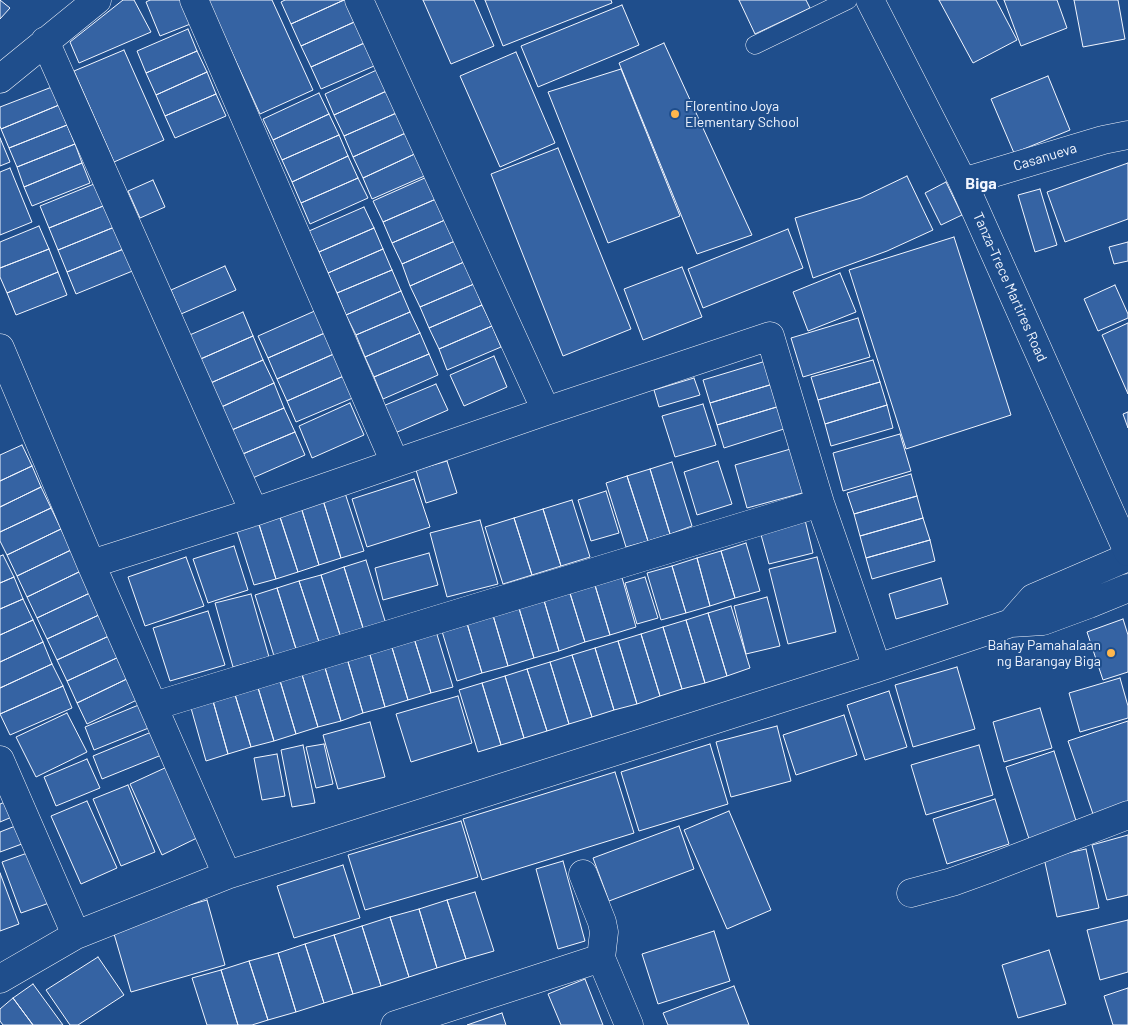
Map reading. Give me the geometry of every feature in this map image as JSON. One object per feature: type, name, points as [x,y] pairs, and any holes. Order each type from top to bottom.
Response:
[{"type":"street","points":[[0,78],[97,0]]},
{"type":"street","points":[[194,0],[395,463]]},
{"type":"street","points":[[359,0],[546,411]]},
{"type":"street","name":"Tanza-Trece Martires Road","points":[[870,0],[963,182],[1128,552]]},
{"type":"street","points":[[45,41],[254,512]]},
{"type":"street","name":"Casanueva","points":[[963,182],[1103,140],[1128,135]]},
{"type":"street","points":[[92,564],[254,512],[770,336],[820,503],[877,668]]},
{"type":"street","points":[[0,348],[227,875]]},
{"type":"street","points":[[154,706],[820,503]]},
{"type":"street","points":[[1011,623],[1033,598],[1128,557]]},
{"type":"street","points":[[0,979],[76,935],[227,875],[877,668],[1011,623],[1043,621],[1128,588]]},
{"type":"street","points":[[0,760],[76,935]]},
{"type":"street","points":[[911,893],[952,882],[1128,815]]},
{"type":"street","points":[[583,874],[602,922],[604,932],[601,958],[630,1025]]},
{"type":"street","points":[[395,1025],[601,958]]},
{"type":"lane","points":[[755,45],[848,0]]},
{"type":"building","points":[[0,0],[10,8],[0,19]]},
{"type":"building","points":[[123,0],[134,0],[151,32],[79,63],[70,42]]},
{"type":"building","points":[[150,0],[185,0],[193,23],[160,36],[146,2]]},
{"type":"building","points":[[208,0],[272,0],[313,90],[260,114]]},
{"type":"building","points":[[285,0],[344,0],[291,24],[281,2]]},
{"type":"building","points":[[344,0],[353,0],[361,19],[301,46],[291,24]]},
{"type":"building","points":[[423,0],[474,0],[494,46],[451,64]]},
{"type":"building","points":[[485,0],[611,0],[612,3],[503,46]]},
{"type":"building","points":[[739,0],[806,0],[810,8],[755,34]]},
{"type":"building","points":[[939,0],[996,0],[1017,40],[973,63]]},
{"type":"building","points":[[1004,0],[1057,0],[1067,28],[1021,46]]},
{"type":"building","points":[[1074,0],[1118,0],[1125,39],[1083,47]]},
{"type":"building","points":[[622,5],[639,45],[538,87],[521,46]]},
{"type":"building","points":[[361,19],[371,40],[311,67],[301,46]]},
{"type":"building","points":[[188,29],[197,51],[146,73],[137,51]]},
{"type":"building","points":[[371,40],[381,63],[321,89],[311,67]]},
{"type":"building","points":[[664,43],[752,235],[697,254],[619,63]]},
{"type":"building","points":[[124,50],[164,140],[114,162],[74,71]]},
{"type":"building","points":[[197,51],[207,72],[156,95],[146,73]]},
{"type":"building","points":[[516,52],[555,143],[500,167],[460,76]]},
{"type":"building","points":[[381,68],[391,89],[334,115],[325,94]]},
{"type":"building","points":[[621,69],[680,216],[608,243],[548,92]]},
{"type":"building","points":[[207,72],[216,94],[165,116],[156,95]]},
{"type":"building","points":[[1048,76],[1070,130],[1014,153],[991,99]]},
{"type":"building","points":[[52,87],[59,105],[1,129],[0,107]]},
{"type":"building","points":[[391,89],[401,111],[344,136],[334,115]]},
{"type":"building","points":[[319,93],[329,114],[273,140],[263,119]]},
{"type":"building","points":[[216,94],[226,116],[175,138],[165,116]]},
{"type":"building","points":[[59,105],[67,125],[9,148],[1,129]]},
{"type":"building","points":[[401,111],[410,131],[353,157],[344,136]]},
{"type":"building","points":[[329,114],[339,135],[282,160],[273,140]]},
{"type":"building","points":[[67,125],[75,144],[17,167],[9,148]]},
{"type":"building","points":[[410,131],[419,152],[363,178],[353,157]]},
{"type":"building","points":[[339,135],[348,156],[292,182],[282,160]]},
{"type":"building","points":[[0,138],[10,162],[0,166]]},
{"type":"building","points":[[75,144],[82,163],[24,187],[17,167]]},
{"type":"building","points":[[558,148],[631,329],[563,356],[491,174]]},
{"type":"building","points":[[419,152],[429,174],[372,199],[363,178]]},
{"type":"building","points":[[348,156],[358,178],[301,203],[292,182]]},
{"type":"building","points":[[82,163],[90,183],[32,206],[24,187]]},
{"type":"building","points":[[1128,163],[1128,219],[1065,242],[1047,192]]},
{"type":"building","points":[[10,168],[32,222],[0,235],[0,172]]},
{"type":"building","points":[[907,176],[933,230],[887,251],[813,278],[795,218],[861,198]]},
{"type":"building","points":[[427,177],[436,199],[383,222],[373,201]]},
{"type":"building","points":[[358,178],[368,198],[310,224],[301,203]]},
{"type":"building","points":[[153,180],[165,207],[140,218],[128,191]]},
{"type":"building","points":[[99,182],[108,204],[49,228],[40,206]]},
{"type":"building","points":[[946,182],[962,215],[941,225],[925,193]]},
{"type":"building","points":[[1040,189],[1057,245],[1035,252],[1018,195]]},
{"type":"building","points":[[436,199],[445,220],[392,243],[383,222]]},
{"type":"building","points":[[108,204],[117,226],[58,250],[49,228]]},
{"type":"building","points":[[364,207],[374,228],[319,252],[309,231]]},
{"type":"building","points":[[445,220],[455,241],[402,264],[392,243]]},
{"type":"building","points":[[39,226],[49,249],[0,268],[0,242]]},
{"type":"building","points":[[117,226],[126,248],[67,272],[58,250]]},
{"type":"building","points":[[374,228],[383,249],[328,273],[319,252]]},
{"type":"building","points":[[788,229],[803,268],[703,308],[688,269]]},
{"type":"building","points":[[954,237],[1011,415],[906,449],[849,270]]},
{"type":"building","points":[[455,241],[464,262],[410,286],[402,264]]},
{"type":"building","points":[[1128,242],[1128,261],[1114,264],[1109,247]]},
{"type":"building","points":[[126,248],[135,270],[76,294],[67,272]]},
{"type":"building","points":[[49,249],[58,272],[7,293],[0,277],[0,268]]},
{"type":"building","points":[[383,249],[392,270],[337,293],[328,273]]},
{"type":"building","points":[[464,262],[474,284],[420,307],[410,286]]},
{"type":"building","points":[[225,266],[236,290],[181,314],[171,290]]},
{"type":"building","points":[[682,267],[702,317],[643,340],[624,289]]},
{"type":"building","points":[[392,270],[401,291],[346,315],[337,293]]},
{"type":"building","points":[[58,272],[67,295],[16,315],[7,293]]},
{"type":"building","points":[[840,273],[856,312],[808,331],[793,292]]},
{"type":"building","points":[[474,284],[482,305],[429,328],[420,307]]},
{"type":"building","points":[[1115,285],[1128,318],[1098,331],[1084,299]]},
{"type":"building","points":[[401,291],[410,312],[356,335],[346,315]]},
{"type":"building","points":[[482,305],[492,326],[439,349],[429,328]]},
{"type":"building","points":[[317,310],[327,332],[268,358],[258,336]]},
{"type":"building","points":[[243,312],[253,336],[196,361],[185,337]]},
{"type":"building","points":[[410,312],[420,333],[365,357],[356,335]]},
{"type":"building","points":[[858,318],[870,357],[803,377],[791,338]]},
{"type":"building","points":[[1128,323],[1128,394],[1102,335]]},
{"type":"building","points":[[492,326],[501,347],[447,370],[439,349]]},
{"type":"building","points":[[327,332],[336,353],[277,379],[268,358]]},
{"type":"building","points":[[420,333],[429,354],[374,377],[365,357]]},
{"type":"building","points":[[253,336],[263,360],[206,385],[196,361]]},
{"type":"building","points":[[336,353],[346,375],[287,401],[277,379]]},
{"type":"building","points":[[429,354],[438,375],[383,399],[374,377]]},
{"type":"building","points":[[494,356],[507,387],[464,406],[450,375]]},
{"type":"building","points":[[263,360],[274,383],[217,409],[206,385]]},
{"type":"building","points":[[873,360],[880,382],[818,400],[811,377]]},
{"type":"building","points":[[766,361],[773,384],[710,403],[703,380]]},
{"type":"building","points":[[346,375],[355,397],[296,422],[287,401]]},
{"type":"building","points":[[694,378],[700,395],[659,407],[654,390]]},
{"type":"building","points":[[880,382],[887,405],[825,424],[818,400]]},
{"type":"building","points":[[274,383],[284,408],[227,432],[217,409]]},
{"type":"building","points":[[436,384],[448,410],[395,433],[383,406]]},
{"type":"building","points":[[773,384],[780,406],[717,425],[710,403]]},
{"type":"building","points":[[350,403],[364,435],[312,458],[299,426]]},
{"type":"building","points":[[703,404],[716,445],[675,457],[662,416]]},
{"type":"building","points":[[887,405],[893,428],[831,446],[825,424]]},
{"type":"building","points":[[780,406],[787,428],[724,448],[717,425]]},
{"type":"building","points":[[284,408],[295,432],[238,456],[227,432]]},
{"type":"building","points":[[1128,412],[1128,428],[1123,414]]},
{"type":"building","points":[[295,432],[305,455],[248,480],[238,456]]},
{"type":"building","points":[[900,434],[911,471],[843,491],[833,453]]},
{"type":"building","points":[[22,445],[32,466],[0,481],[0,455]]},
{"type":"building","points":[[794,448],[806,492],[747,508],[735,465]]},
{"type":"building","points":[[447,461],[457,493],[426,503],[416,470]]},
{"type":"building","points":[[718,461],[732,504],[697,515],[684,472]]},
{"type":"building","points":[[672,462],[692,526],[670,534],[650,469]]},
{"type":"building","points":[[32,466],[41,487],[0,507],[0,481]]},
{"type":"building","points":[[650,469],[670,534],[648,541],[627,476]]},
{"type":"building","points":[[911,474],[917,496],[854,514],[847,493]]},
{"type":"building","points":[[627,476],[648,541],[626,547],[606,483]]},
{"type":"building","points":[[414,479],[430,527],[367,547],[352,499]]},
{"type":"building","points":[[41,487],[51,508],[0,532],[0,507]]},
{"type":"building","points":[[344,490],[364,551],[341,558],[322,497]]},
{"type":"building","points":[[606,491],[619,533],[591,541],[578,500]]},
{"type":"building","points":[[917,496],[923,518],[860,536],[854,514]]},
{"type":"building","points":[[322,497],[341,558],[319,565],[300,504]]},
{"type":"building","points":[[572,500],[590,557],[561,566],[543,509]]},
{"type":"building","points":[[300,504],[319,565],[298,572],[278,511]]},
{"type":"building","points":[[51,508],[61,529],[7,555],[0,541],[0,532]]},
{"type":"building","points":[[543,509],[561,566],[532,575],[514,518]]},
{"type":"building","points":[[278,511],[298,572],[276,579],[257,518]]},
{"type":"building","points":[[257,518],[276,579],[254,585],[235,525]]},
{"type":"building","points":[[514,518],[532,575],[503,584],[485,527]]},
{"type":"building","points":[[923,518],[930,540],[866,558],[860,536]]},
{"type":"building","points":[[480,520],[498,584],[447,597],[430,533]]},
{"type":"building","points":[[805,520],[813,553],[769,564],[760,531]]},
{"type":"building","points":[[61,529],[71,550],[17,576],[7,555]]},
{"type":"building","points":[[930,540],[935,561],[872,579],[866,558]]},
{"type":"building","points":[[746,543],[760,591],[735,598],[721,551]]},
{"type":"building","points":[[234,546],[248,590],[208,603],[193,559]]},
{"type":"building","points":[[71,550],[81,571],[27,597],[17,576]]},
{"type":"building","points":[[721,551],[735,598],[710,606],[697,558]]},
{"type":"building","points":[[429,553],[438,585],[383,600],[375,568]]},
{"type":"building","points":[[3,555],[14,577],[0,583],[0,556]]},
{"type":"building","points":[[186,557],[204,606],[145,626],[128,577]]},
{"type":"building","points":[[817,557],[836,632],[788,644],[769,569]]},
{"type":"building","points":[[697,558],[710,606],[686,613],[672,566]]},
{"type":"building","points":[[366,560],[386,624],[364,631],[344,567]]},
{"type":"building","points":[[672,566],[686,613],[661,620],[647,573]]},
{"type":"building","points":[[344,567],[364,631],[341,638],[321,575]]},
{"type":"building","points":[[81,571],[92,592],[37,618],[27,597]]},
{"type":"building","points":[[621,574],[636,627],[610,635],[594,582]]},
{"type":"building","points":[[321,575],[341,638],[320,645],[299,581]]},
{"type":"building","points":[[14,577],[23,599],[0,609],[0,583]]},
{"type":"building","points":[[645,577],[658,618],[637,624],[625,583]]},
{"type":"building","points":[[941,578],[948,604],[896,619],[889,594]]},
{"type":"building","points":[[299,581],[320,645],[297,652],[277,588]]},
{"type":"building","points":[[594,582],[610,635],[585,642],[569,590]]},
{"type":"building","points":[[277,588],[297,652],[275,659],[255,595]]},
{"type":"building","points":[[569,590],[585,642],[559,651],[543,597]]},
{"type":"building","points":[[92,592],[101,614],[47,639],[37,618]]},
{"type":"building","points":[[251,594],[269,657],[233,667],[215,603]]},
{"type":"building","points":[[543,597],[559,651],[534,658],[518,605]]},
{"type":"building","points":[[767,597],[780,646],[746,654],[734,606]]},
{"type":"building","points":[[23,599],[33,620],[0,635],[0,609]]},
{"type":"building","points":[[518,605],[534,658],[508,666],[492,612]]},
{"type":"building","points":[[731,606],[750,668],[727,676],[708,613]]},
{"type":"building","points":[[208,611],[225,665],[170,681],[153,628]]},
{"type":"building","points":[[492,612],[508,666],[482,673],[466,620]]},
{"type":"building","points":[[708,613],[727,676],[705,683],[686,620]]},
{"type":"building","points":[[101,614],[111,635],[57,660],[47,639]]},
{"type":"building","name":"Bahay Pamahalaan ng Barangay Biga","points":[[1123,619],[1128,635],[1128,672],[1103,680],[1087,632]]},
{"type":"building","points":[[33,620],[43,642],[0,662],[0,635]]},
{"type":"building","points":[[466,620],[482,673],[457,681],[441,628]]},
{"type":"building","points":[[686,620],[705,683],[682,689],[663,627]]},
{"type":"building","points":[[663,627],[682,689],[660,696],[641,634]]},
{"type":"building","points":[[435,628],[453,687],[431,693],[413,635]]},
{"type":"building","points":[[641,634],[660,696],[637,704],[618,641]]},
{"type":"building","points":[[111,635],[121,656],[67,681],[57,660]]},
{"type":"building","points":[[413,635],[431,693],[408,700],[390,641]]},
{"type":"building","points":[[390,641],[408,700],[385,707],[368,648]]},
{"type":"building","points":[[618,641],[637,704],[614,710],[595,648]]},
{"type":"building","points":[[43,642],[52,664],[0,688],[0,662]]},
{"type":"building","points":[[368,648],[385,707],[363,713],[346,655]]},
{"type":"building","points":[[595,648],[614,710],[592,717],[572,655]]},
{"type":"building","points":[[346,655],[363,713],[341,721],[323,661]]},
{"type":"building","points":[[572,655],[592,717],[569,724],[550,662]]},
{"type":"building","points":[[121,656],[131,677],[77,703],[67,681]]},
{"type":"building","points":[[323,661],[341,721],[318,727],[300,668]]},
{"type":"building","points":[[550,662],[569,724],[547,731],[527,669]]},
{"type":"building","points":[[52,664],[63,686],[0,714],[0,688]]},
{"type":"building","points":[[957,667],[975,729],[913,747],[895,685]]},
{"type":"building","points":[[300,668],[318,727],[296,734],[278,674]]},
{"type":"building","points":[[527,669],[547,731],[524,738],[505,676]]},
{"type":"building","points":[[278,674],[296,734],[274,741],[256,681]]},
{"type":"building","points":[[505,676],[524,738],[501,745],[482,683]]},
{"type":"building","points":[[131,677],[141,698],[87,724],[77,703]]},
{"type":"building","points":[[1120,678],[1128,706],[1128,718],[1080,732],[1069,693]]},
{"type":"building","points":[[256,681],[274,741],[251,747],[233,688]]},
{"type":"building","points":[[482,683],[501,745],[478,752],[459,690]]},
{"type":"building","points":[[63,686],[72,708],[10,735],[0,714]]},
{"type":"building","points":[[233,688],[251,747],[228,754],[211,694]]},
{"type":"building","points":[[889,691],[907,747],[865,760],[847,705]]},
{"type":"building","points":[[211,694],[228,754],[206,761],[189,701]]},
{"type":"building","points":[[458,696],[472,743],[411,762],[396,714]]},
{"type":"building","points":[[146,702],[156,725],[94,750],[85,727]]},
{"type":"building","points":[[1040,708],[1052,748],[1004,762],[993,722]]},
{"type":"building","points":[[67,713],[87,752],[36,777],[16,737]]},
{"type":"building","points":[[844,715],[857,755],[796,775],[783,735]]},
{"type":"building","points":[[1128,721],[1128,806],[1094,817],[1068,741]]},
{"type":"building","points":[[370,722],[385,777],[338,789],[323,735]]},
{"type":"building","points":[[777,726],[791,781],[731,797],[716,742]]},
{"type":"building","points":[[154,731],[164,754],[102,779],[93,756]]},
{"type":"building","points":[[324,744],[333,784],[316,788],[306,747]]},
{"type":"building","points":[[710,744],[728,804],[639,831],[621,772]]},
{"type":"building","points":[[303,745],[315,803],[292,807],[281,750]]},
{"type":"building","points":[[979,745],[993,795],[926,815],[911,765]]},
{"type":"building","points":[[1054,751],[1078,827],[1030,842],[1006,767]]},
{"type":"building","points":[[277,754],[285,796],[262,800],[254,758]]},
{"type":"building","points":[[87,759],[100,788],[56,806],[44,777]]},
{"type":"building","points":[[167,767],[199,837],[162,855],[130,784]]},
{"type":"building","points":[[615,772],[634,833],[482,880],[463,819]]},
{"type":"building","points":[[128,785],[155,852],[121,866],[93,799]]},
{"type":"building","points":[[13,799],[19,814],[0,822],[0,804]]},
{"type":"building","points":[[995,799],[1009,844],[947,864],[933,819]]},
{"type":"building","points":[[87,801],[117,868],[81,884],[51,816]]},
{"type":"building","points":[[729,811],[771,910],[727,929],[684,830]]},
{"type":"building","points":[[461,821],[478,877],[365,910],[348,855]]},
{"type":"building","points":[[23,823],[30,841],[0,852],[0,832]]},
{"type":"building","points":[[679,826],[694,869],[609,901],[593,858]]},
{"type":"building","points":[[1128,835],[1128,895],[1107,900],[1092,845]]},
{"type":"building","points":[[1086,849],[1099,908],[1057,917],[1044,858]]},
{"type":"building","points":[[33,851],[52,902],[21,913],[2,862]]},
{"type":"building","points":[[563,861],[585,941],[558,949],[536,869]]},
{"type":"building","points":[[343,865],[360,918],[294,938],[277,886]]},
{"type":"building","points":[[0,873],[19,924],[0,931]]},
{"type":"building","points":[[475,892],[494,951],[466,959],[447,900]]},
{"type":"building","points":[[207,900],[225,965],[131,992],[112,927]]},
{"type":"building","points":[[447,900],[466,959],[437,968],[419,909]]},
{"type":"building","points":[[419,909],[437,968],[409,977],[390,917]]},
{"type":"building","points":[[390,917],[409,977],[381,986],[362,926]]},
{"type":"building","points":[[1128,920],[1128,972],[1100,980],[1087,930]]},
{"type":"building","points":[[362,926],[381,986],[353,994],[334,935]]},
{"type":"building","points":[[714,931],[730,981],[658,1004],[642,954]]},
{"type":"building","points":[[334,935],[353,994],[324,1003],[305,944]]},
{"type":"building","points":[[305,944],[324,1003],[296,1012],[278,953]]},
{"type":"building","points":[[1049,950],[1066,1004],[1018,1018],[1002,965]]},
{"type":"building","points":[[278,953],[296,1012],[268,1020],[249,961]]},
{"type":"building","points":[[98,957],[124,995],[78,1025],[70,1025],[46,990]]},
{"type":"building","points":[[249,961],[268,1020],[252,1025],[238,1025],[221,970]]},
{"type":"building","points":[[221,970],[238,1025],[207,1025],[192,978]]},
{"type":"building","points":[[585,979],[603,1025],[561,1025],[548,994]]},
{"type":"building","points":[[33,984],[63,1025],[33,1025],[13,998]]},
{"type":"building","points":[[734,986],[749,1025],[668,1025],[663,1013]]},
{"type":"building","points":[[1128,988],[1128,1025],[1113,1025],[1104,996]]},
{"type":"building","points":[[13,998],[33,1025],[3,1025],[0,1021],[0,1009]]},
{"type":"building","points":[[502,1013],[506,1025],[467,1025]]},
{"type":"place","name":"Florentino Joya Elementary School","points":[[675,114]]},
{"type":"place","name":"Bahay Pamahalaan ng Barangay Biga","points":[[1111,653]]},
{"type":"district","name":"Biga","points":[[981,184]]}]
